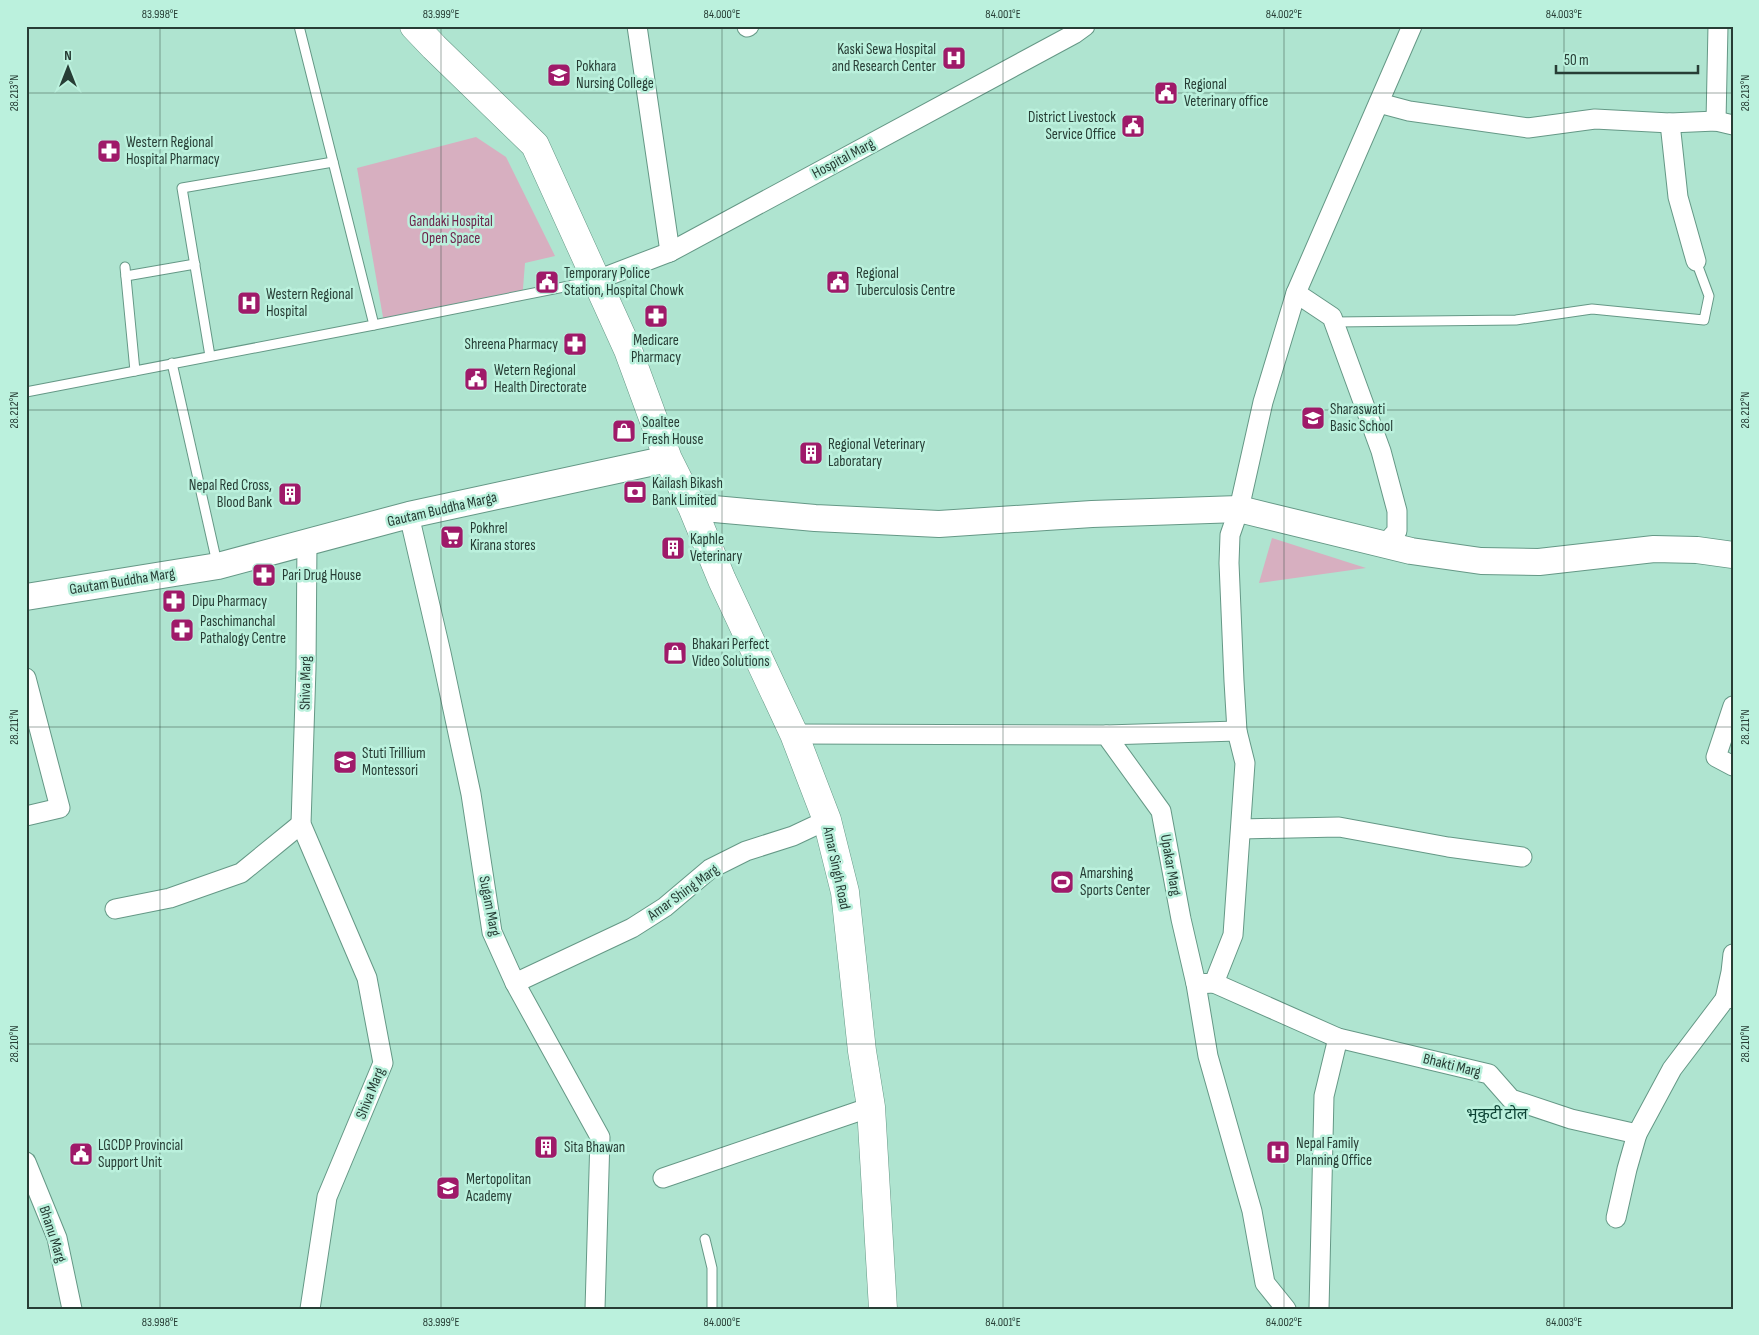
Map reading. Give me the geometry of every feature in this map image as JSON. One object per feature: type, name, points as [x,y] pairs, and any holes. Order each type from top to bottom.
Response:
[{"type":"main road","points":[[414,26],[535,145],[628,350],[668,460]]},
{"type":"main road","name":"Amar Singh Road","points":[[668,460],[692,507],[722,580],[794,734],[827,820],[845,892],[862,1051],[871,1107],[883,1309]]},
{"type":"main road","name":"Gautam Buddha Marga","points":[[218,566],[409,515],[668,460]]},
{"type":"main road","points":[[692,507],[815,518],[939,524],[1092,514],[1239,509],[1411,551],[1481,561],[1538,562],[1654,549],[1697,550],[1733,555]]},
{"type":"main road","name":"Gautam Buddha Marg","points":[[26,597],[218,566]]},
{"type":"street","points":[[637,26],[670,252]]},
{"type":"street","points":[[1205,983],[1233,935],[1241,829],[1244,764],[1237,731],[1229,564],[1230,535],[1239,509],[1263,402],[1296,293],[1412,26]]},
{"type":"street","points":[[1379,103],[1409,112],[1528,128],[1595,119],[1724,123],[1718,26]]},
{"type":"street","name":"Hospital Marg","points":[[597,280],[670,252],[1076,29]]},
{"type":"street","points":[[1670,122],[1678,197],[1696,261]]},
{"type":"street","points":[[1296,293],[1332,316],[1381,451],[1397,512],[1397,531],[1385,544]]},
{"type":"street","name":"Sugam Marg","points":[[409,515],[441,652],[471,794],[492,932],[515,983],[600,1137],[596,1309]]},
{"type":"street","name":"Shiva Marg","points":[[307,541],[306,668],[301,824],[367,978],[383,1063],[327,1197],[310,1309]]},
{"type":"street","points":[[26,678],[60,808],[26,816]]},
{"type":"street","points":[[1733,706],[1716,757],[1733,766]]},
{"type":"street","points":[[794,734],[1106,735],[1237,731]]},
{"type":"street","name":"Upakar Marg","points":[[1106,735],[1161,811],[1181,919],[1205,983],[1208,1056],[1252,1211],[1265,1283],[1286,1309]]},
{"type":"street","name":"Amar Shing Marg","points":[[515,983],[632,928],[665,907],[710,869],[746,851],[793,836],[827,820]]},
{"type":"street","points":[[115,909],[170,898],[241,873],[301,824]]},
{"type":"street","points":[[1241,829],[1339,827],[1522,857]]},
{"type":"street","points":[[1616,1218],[1637,1134],[1672,1069],[1729,998],[1733,954]]},
{"type":"street","name":"Bhakti Marg","points":[[1205,983],[1338,1038],[1489,1074],[1511,1099],[1571,1119],[1637,1134]]},
{"type":"street","points":[[1319,1309],[1324,1096],[1338,1038]]},
{"type":"street","points":[[663,1178],[871,1107]]},
{"type":"street","name":"Bhanu Marg","points":[[26,1162],[57,1238],[72,1309]]},
{"type":"lane","points":[[299,26],[374,325]]},
{"type":"lane","points":[[210,356],[182,188],[333,162]]},
{"type":"lane","points":[[1334,322],[1516,320],[1592,309],[1704,320],[1709,296],[1696,261]]},
{"type":"lane","points":[[135,371],[125,272],[195,264]]},
{"type":"lane","points":[[26,392],[597,280]]},
{"type":"lane","points":[[172,364],[218,566]]},
{"type":"lane","points":[[705,1239],[712,1268],[712,1309]]},
{"type":"green space","name":"Gandaki Hospital Open Space","points":[[476,137],[506,157],[555,256],[525,263],[522,301],[384,323],[357,168]]},
{"type":"green space","points":[[1272,538],[1366,568],[1259,583]]},
{"type":"place","name":"Kaski Sewa Hospital and Research Center","points":[[954,58]]},
{"type":"place","name":"Pokhara Nursing College","points":[[559,75]]},
{"type":"place","name":"Regional Veterinary office","points":[[1166,93]]},
{"type":"place","name":"District Livestock Service Office","points":[[1133,126]]},
{"type":"place","name":"Western Regional Hospital Pharmacy","points":[[109,151]]},
{"type":"place","name":"Temporary Police Station, Hospital Chowk","points":[[547,282]]},
{"type":"place","name":"Regional Tuberculosis Centre","points":[[838,282]]},
{"type":"place","name":"Western Regional Hospital","points":[[249,303]]},
{"type":"place","name":"Medicare Pharmacy","points":[[656,316]]},
{"type":"place","name":"Shreena Pharmacy","points":[[575,344]]},
{"type":"place","name":"Wetern Regional Health Directorate","points":[[476,379]]},
{"type":"place","name":"Sharaswati Basic School","points":[[1313,418]]},
{"type":"place","name":"Soaltee Fresh House","points":[[624,431]]},
{"type":"place","name":"Regional Veterinary Laboratary","points":[[811,453]]},
{"type":"place","name":"Kailash Bikash Bank Limited","points":[[635,492]]},
{"type":"place","name":"Nepal Red Cross, Blood Bank","points":[[290,494]]},
{"type":"place","name":"Pokhrel Kirana stores","points":[[452,537]]},
{"type":"place","name":"Kaphle Veterinary","points":[[673,548]]},
{"type":"place","name":"Pari Drug House","points":[[264,575]]},
{"type":"place","name":"Dipu Pharmacy","points":[[174,601]]},
{"type":"place","name":"Paschimanchal Pathalogy Centre","points":[[182,630]]},
{"type":"place","name":"Bhakari Perfect Video Solutions","points":[[675,653]]},
{"type":"place","name":"Stuti Trillium Montessori","points":[[345,762]]},
{"type":"place","name":"Amarshing Sports Center","points":[[1062,882]]},
{"type":"place","name":"Sita Bhawan","points":[[546,1147]]},
{"type":"place","name":"Nepal Family Planning Office","points":[[1278,1152]]},
{"type":"place","name":"LGCDP Provincial Support Unit","points":[[81,1154]]},
{"type":"place","name":"Mertopolitan Academy","points":[[448,1188]]},
{"type":"district","name":"भृकुटी टोल","points":[[1497,1113]]}]
